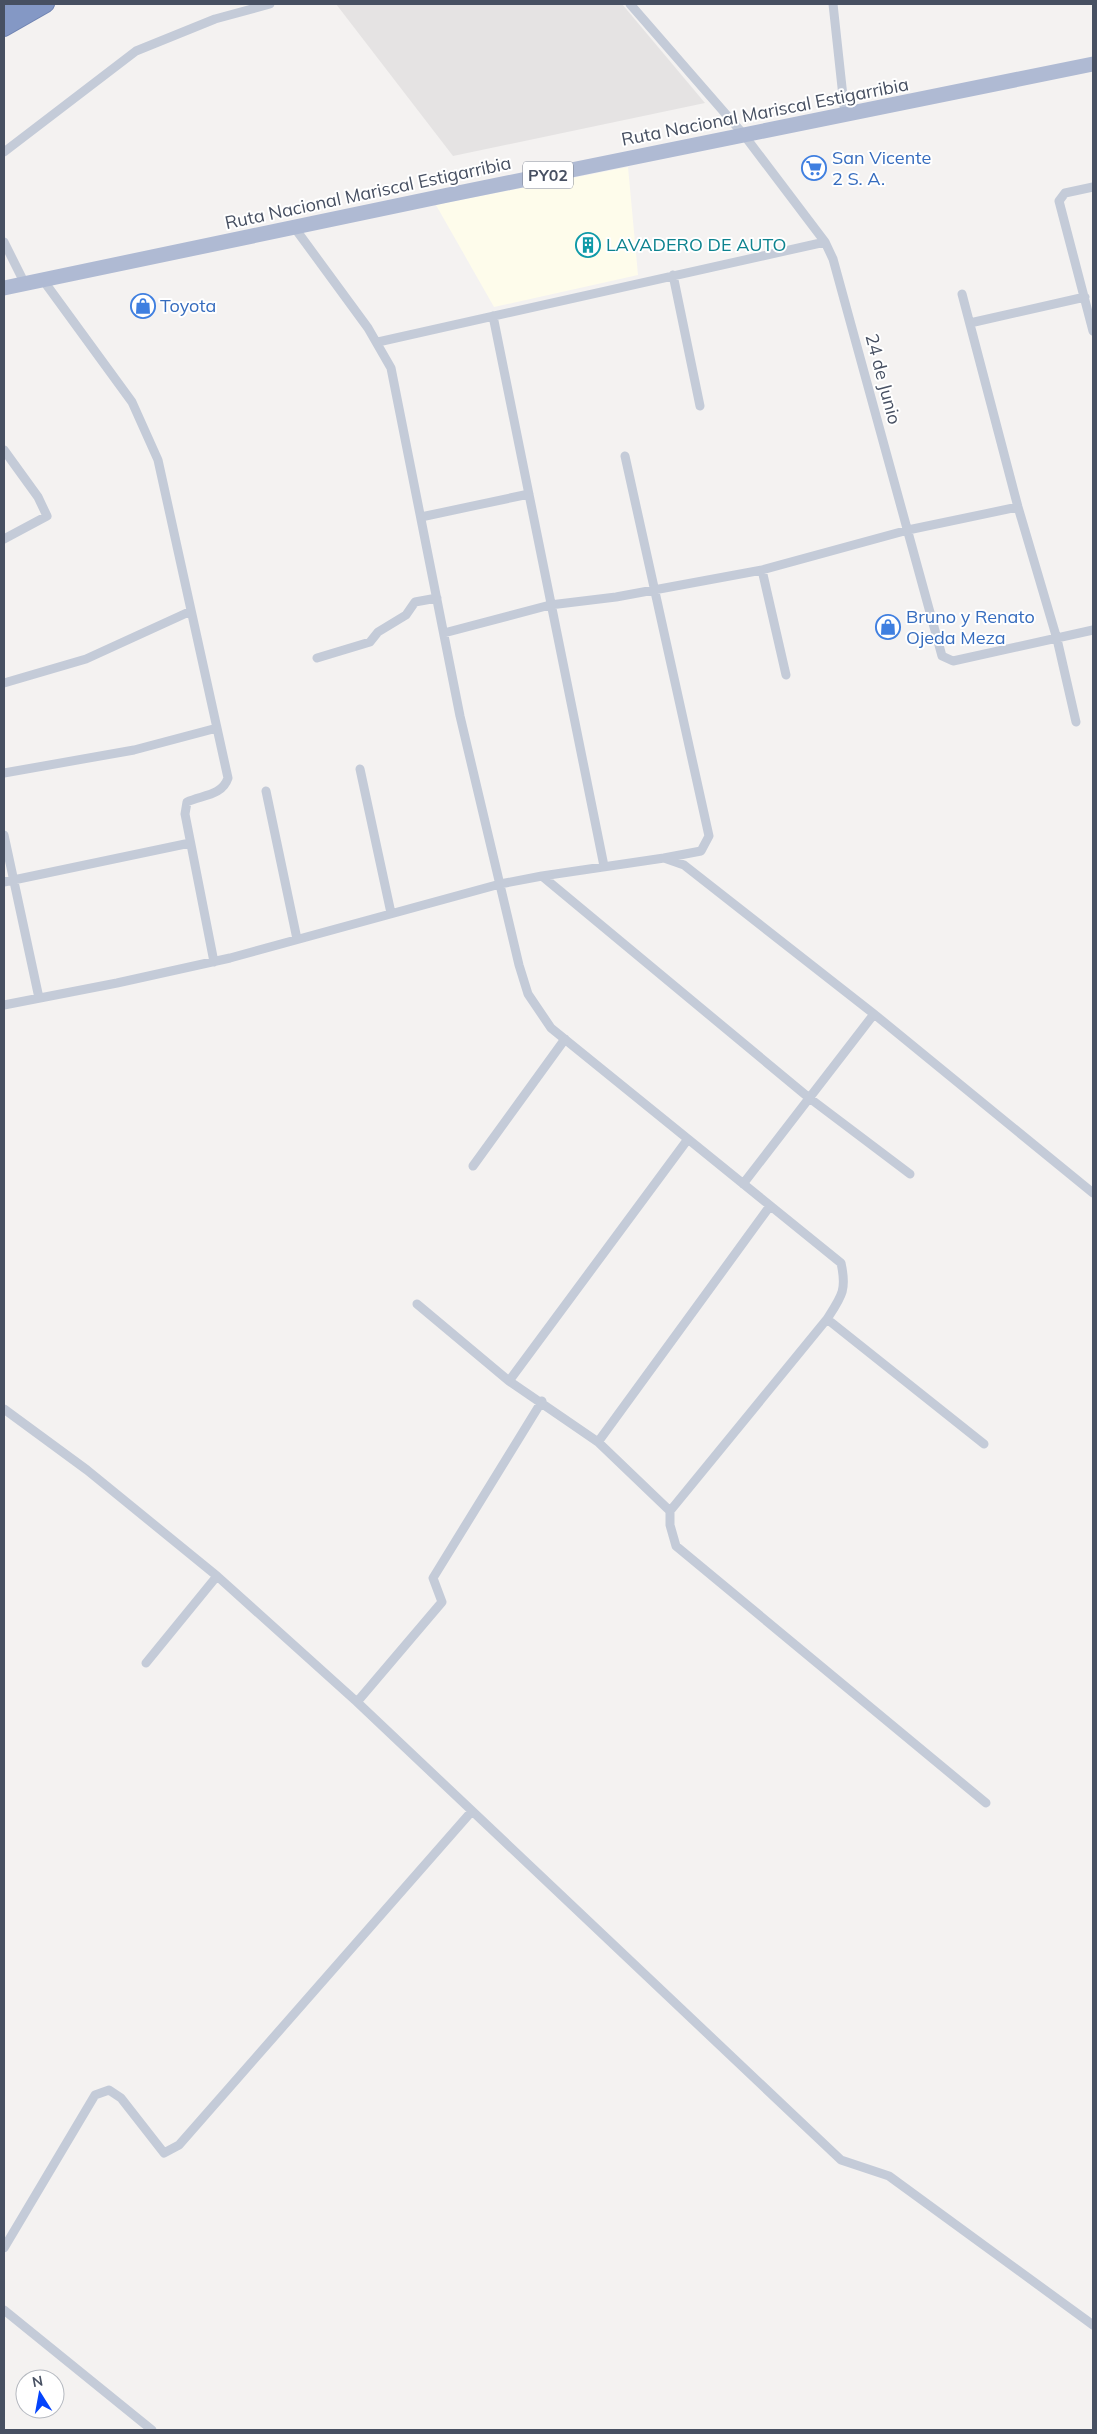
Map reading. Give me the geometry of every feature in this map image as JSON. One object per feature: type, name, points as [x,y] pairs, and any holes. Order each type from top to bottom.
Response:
[{"type":"highway","points":[[4,14],[21,4]]},
{"type":"highway","points":[[4,28],[46,4]]},
{"type":"main road","name":"Ruta Nacional Mariscal Estigarribia","points":[[4,288],[1093,64]]},
{"type":"street","points":[[4,152],[136,51],[215,19],[270,4]]},
{"type":"street","name":"24 de Junio","points":[[630,4],[744,135],[824,242],[833,258],[942,656],[953,662],[1057,638]]},
{"type":"street","points":[[834,4],[845,115]]},
{"type":"street","points":[[1093,186],[1065,193],[1059,201],[1093,331]]},
{"type":"street","points":[[294,227],[378,342],[391,368],[460,716],[528,994],[551,1028],[840,1263],[845,1281],[842,1296],[827,1319],[670,1511],[670,1525],[676,1546],[986,1803]]},
{"type":"street","points":[[4,242],[25,284]]},
{"type":"street","points":[[378,342],[824,242]]},
{"type":"street","points":[[673,276],[700,406]]},
{"type":"street","points":[[43,280],[132,402],[158,460],[228,778],[225,787],[215,793],[199,796],[187,802],[185,814],[214,962]]},
{"type":"street","points":[[962,294],[1018,507],[1057,638],[1076,722]]},
{"type":"street","points":[[970,323],[1085,298]]},
{"type":"street","points":[[493,316],[604,866]]},
{"type":"street","points":[[4,450],[38,497],[47,516],[4,540]]},
{"type":"street","points":[[4,1004],[214,962],[500,884],[701,851],[709,836],[625,456]]},
{"type":"street","points":[[420,516],[529,494]]},
{"type":"street","points":[[444,633],[551,604],[655,590],[762,570],[908,530],[1018,507]]},
{"type":"street","points":[[762,570],[786,675]]},
{"type":"street","points":[[317,658],[370,642],[378,632],[406,615],[415,602],[437,598]]},
{"type":"street","points":[[4,683],[86,659],[191,611]]},
{"type":"street","points":[[1057,638],[1093,630]]},
{"type":"street","points":[[4,773],[134,750],[217,728]]},
{"type":"street","points":[[360,769],[390,913]]},
{"type":"street","points":[[266,790],[297,939]]},
{"type":"street","points":[[4,835],[39,998]]},
{"type":"street","points":[[4,882],[190,843]]},
{"type":"street","points":[[664,858],[684,865],[874,1014],[1093,1193]]},
{"type":"street","points":[[542,876],[808,1097],[910,1174]]},
{"type":"street","points":[[743,1184],[808,1097],[874,1014]]},
{"type":"street","points":[[473,1166],[565,1039]]},
{"type":"street","points":[[509,1381],[688,1139]]},
{"type":"street","points":[[598,1442],[770,1206]]},
{"type":"street","points":[[417,1304],[509,1381],[598,1442],[670,1511]]},
{"type":"street","points":[[827,1319],[984,1444]]},
{"type":"street","points":[[357,1702],[442,1602],[433,1578],[542,1402]]},
{"type":"street","points":[[4,1408],[88,1470],[217,1576],[357,1702],[841,2160],[889,2176],[1093,2325]]},
{"type":"street","points":[[146,1663],[217,1576]]},
{"type":"street","points":[[4,2248],[95,2095],[109,2090],[121,2098],[164,2153],[179,2145],[472,1811]]},
{"type":"street","points":[[4,2310],[152,2430]]},
{"type":"shaded area","points":[[336,4],[622,4],[705,103],[453,156]]},
{"type":"shaded area","points":[[628,167],[638,275],[494,307],[436,205]]},
{"type":"place","name":"San Vicente 2 S. A.","points":[[814,168]]},
{"type":"place","name":"LAVADERO DE AUTO","points":[[588,245]]},
{"type":"place","name":"Toyota","points":[[143,306]]},
{"type":"place","name":"Bruno y Renato Ojeda Meza","points":[[888,627]]}]
